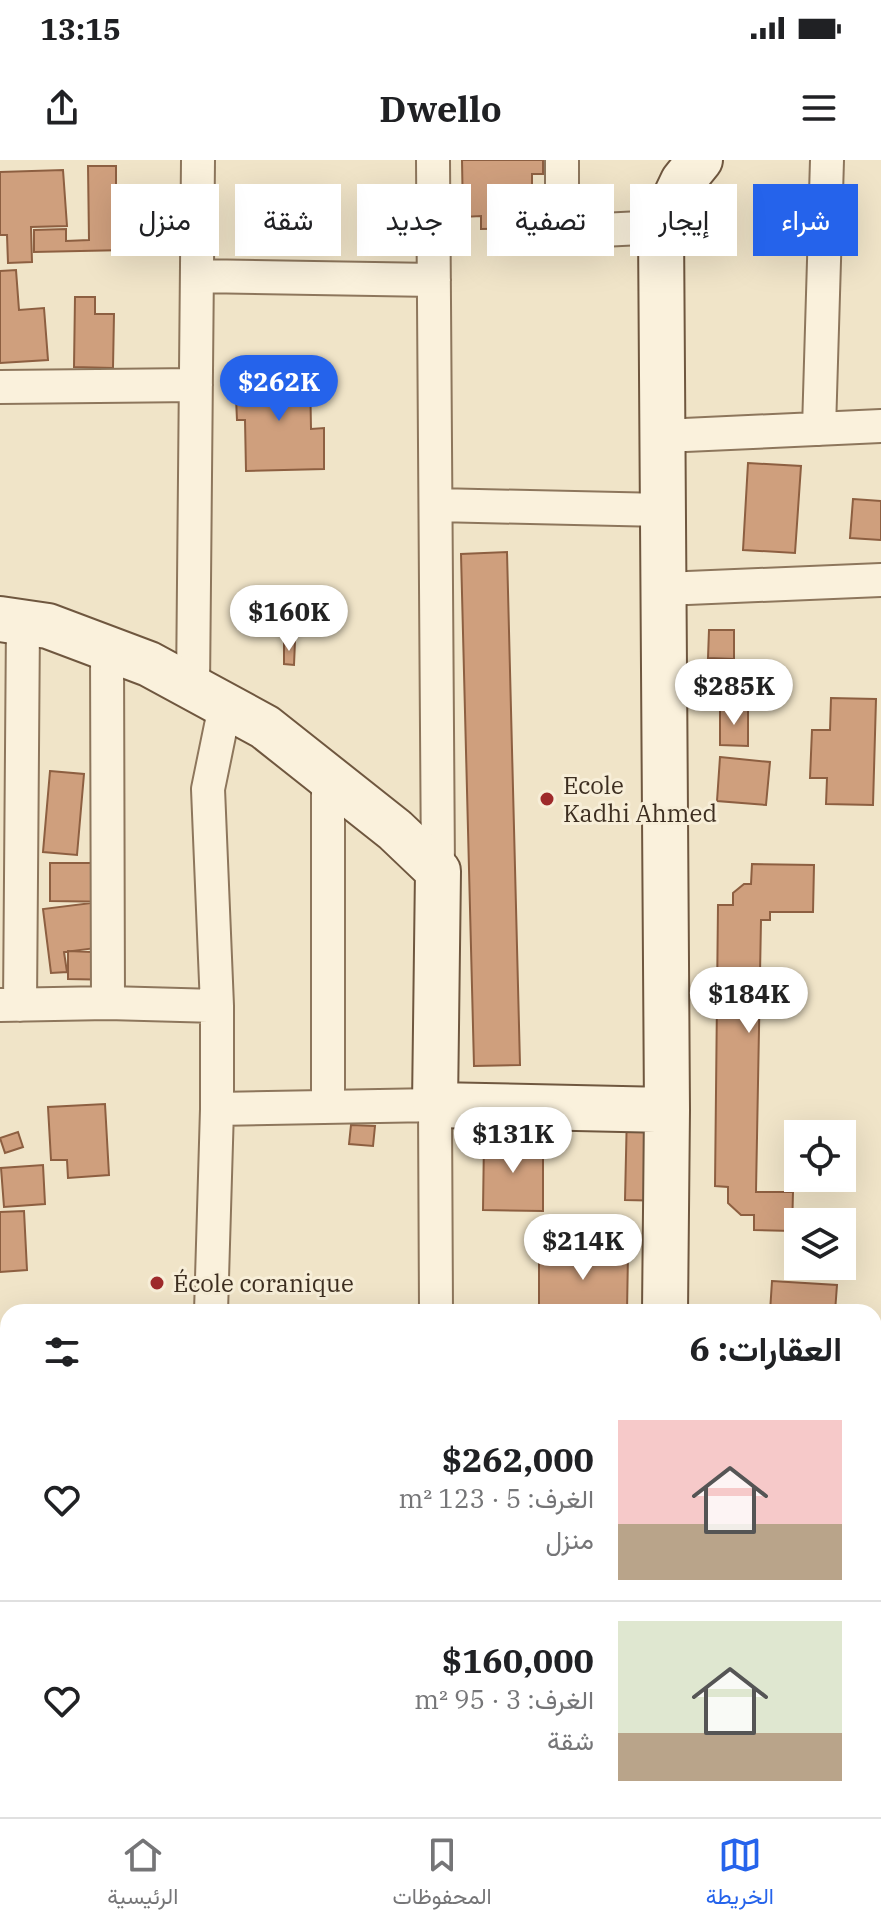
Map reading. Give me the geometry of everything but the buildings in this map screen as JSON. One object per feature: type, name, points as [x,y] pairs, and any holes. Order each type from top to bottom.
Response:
[{"type":"main road","points":[[682,184],[700,160]]},
{"type":"main road","points":[[661,256],[667,1110],[665,1304]]},
{"type":"main road","points":[[11,621],[48,626],[149,664],[265,727],[395,830],[438,871],[435,1105],[667,1110]]},
{"type":"street","points":[[198,160],[196,385],[209,697],[208,789],[217,1006],[211,1304]]},
{"type":"street","points":[[433,160],[438,871]]},
{"type":"street","points":[[562,160],[562,232],[630,229]]},
{"type":"street","points":[[819,429],[827,160]]},
{"type":"street","points":[[197,276],[434,280]]},
{"type":"street","points":[[0,387],[196,385]]},
{"type":"street","points":[[663,436],[881,426]]},
{"type":"street","points":[[436,505],[663,510]]},
{"type":"street","points":[[664,589],[881,580]]},
{"type":"street","points":[[11,621],[10,1005],[108,1003],[217,1006]]},
{"type":"street","points":[[107,648],[108,1003]]},
{"type":"street","points":[[328,777],[328,1107]]},
{"type":"street","points":[[217,1109],[435,1105],[436,1304]]},
{"type":"place","name":"Ecole Kadhi Ahmed","points":[[547,799]]},
{"type":"place","name":"École coranique","points":[[157,1283]]}]
